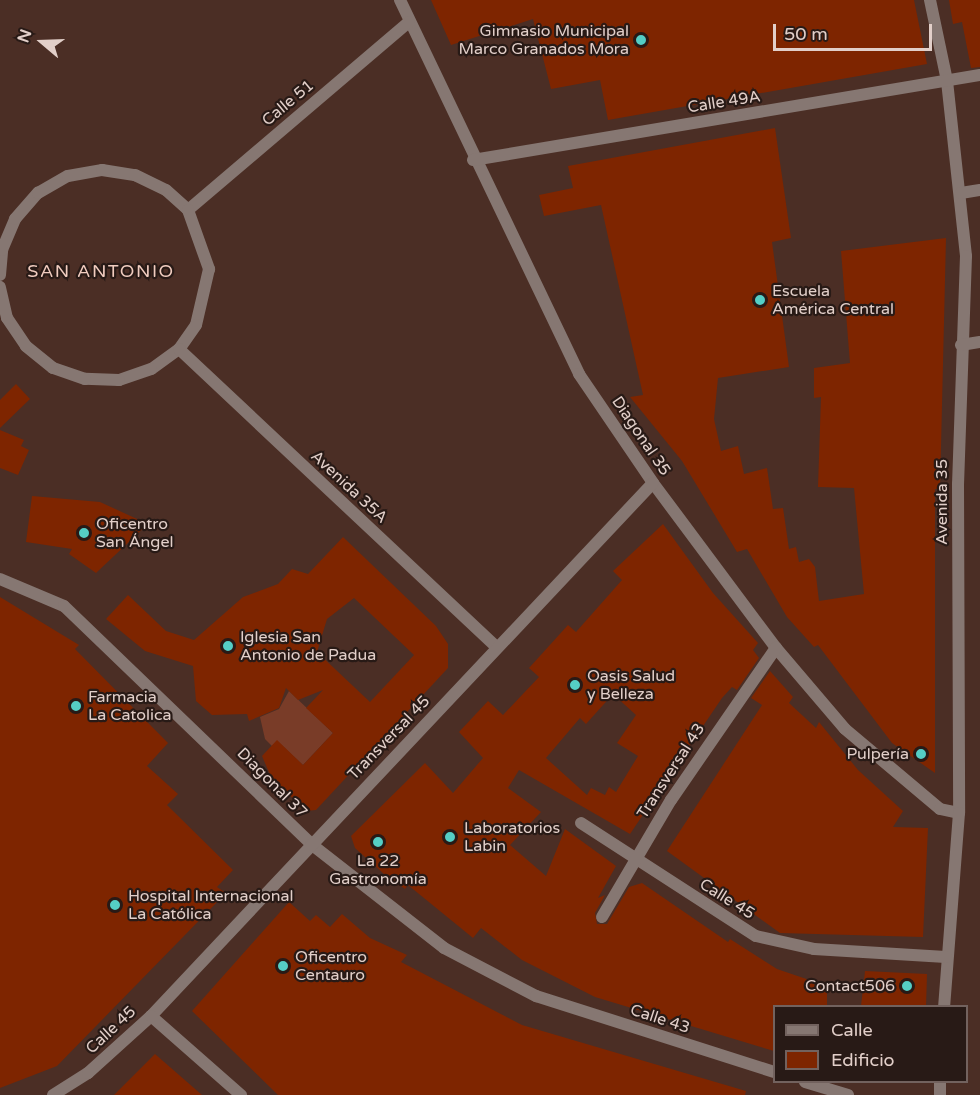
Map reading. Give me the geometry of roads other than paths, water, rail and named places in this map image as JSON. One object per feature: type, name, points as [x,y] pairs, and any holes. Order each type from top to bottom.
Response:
[{"type":"street","name":"Diagonal 35","points":[[400,0],[473,160],[579,374],[653,483],[776,648],[845,729],[940,809],[959,813]]},
{"type":"street","name":"Avenida 35","points":[[930,0],[947,81],[966,255],[961,345],[959,813],[944,1005]]},
{"type":"street","name":"Calle 51","points":[[188,210],[409,22]]},
{"type":"street","name":"Calle 49A","points":[[473,160],[980,75]]},
{"type":"street","points":[[0,275],[2,250],[15,219],[38,193],[68,176],[102,170],[135,175],[166,190],[188,210],[209,269],[200,316],[179,349],[152,369],[119,380],[85,379],[53,368],[26,346],[8,318],[0,287]]},
{"type":"street","points":[[961,193],[980,190]]},
{"type":"street","points":[[961,345],[980,342]]},
{"type":"street","name":"Avenida 35A","points":[[179,349],[497,648]]},
{"type":"street","name":"Transversal 45","points":[[151,1016],[653,483]]},
{"type":"street","name":"Diagonal 37","points":[[0,579],[70,611],[311,844],[444,948],[536,996]]},
{"type":"street","name":"Transversal 43","points":[[602,917],[636,856],[776,648]]},
{"type":"street","name":"Calle 45","points":[[581,823],[636,856],[732,925],[771,941],[946,957]]},
{"type":"street","name":"Calle 43","points":[[536,996],[773,1072]]},
{"type":"street","name":"Calle 45","points":[[53,1095],[88,1073],[151,1016],[241,1095]]},
{"type":"street","points":[[808,1083],[848,1095]]},
{"type":"place","name":"Gimnasio Municipal Marco Granados Mora","points":[[641,40]]},
{"type":"place","name":"Escuela América Central","points":[[760,300]]},
{"type":"place","name":"Oficentro San Ángel","points":[[84,533]]},
{"type":"place","name":"Iglesia San Antonio de Padua","points":[[228,646]]},
{"type":"place","name":"Oasis Salud y Belleza","points":[[575,685]]},
{"type":"place","name":"Farmacia La Catolica","points":[[76,706]]},
{"type":"place","name":"Pulpería","points":[[921,754]]},
{"type":"place","name":"Laboratorios Labin","points":[[450,837]]},
{"type":"place","name":"La 22 Gastronomía","points":[[378,842]]},
{"type":"place","name":"Hospital Internacional La Católica","points":[[115,905]]},
{"type":"place","name":"Oficentro Centauro","points":[[283,966]]},
{"type":"place","name":"Contact506","points":[[907,986]]},
{"type":"district","name":"SAN ANTONIO","points":[[101,271]]}]
